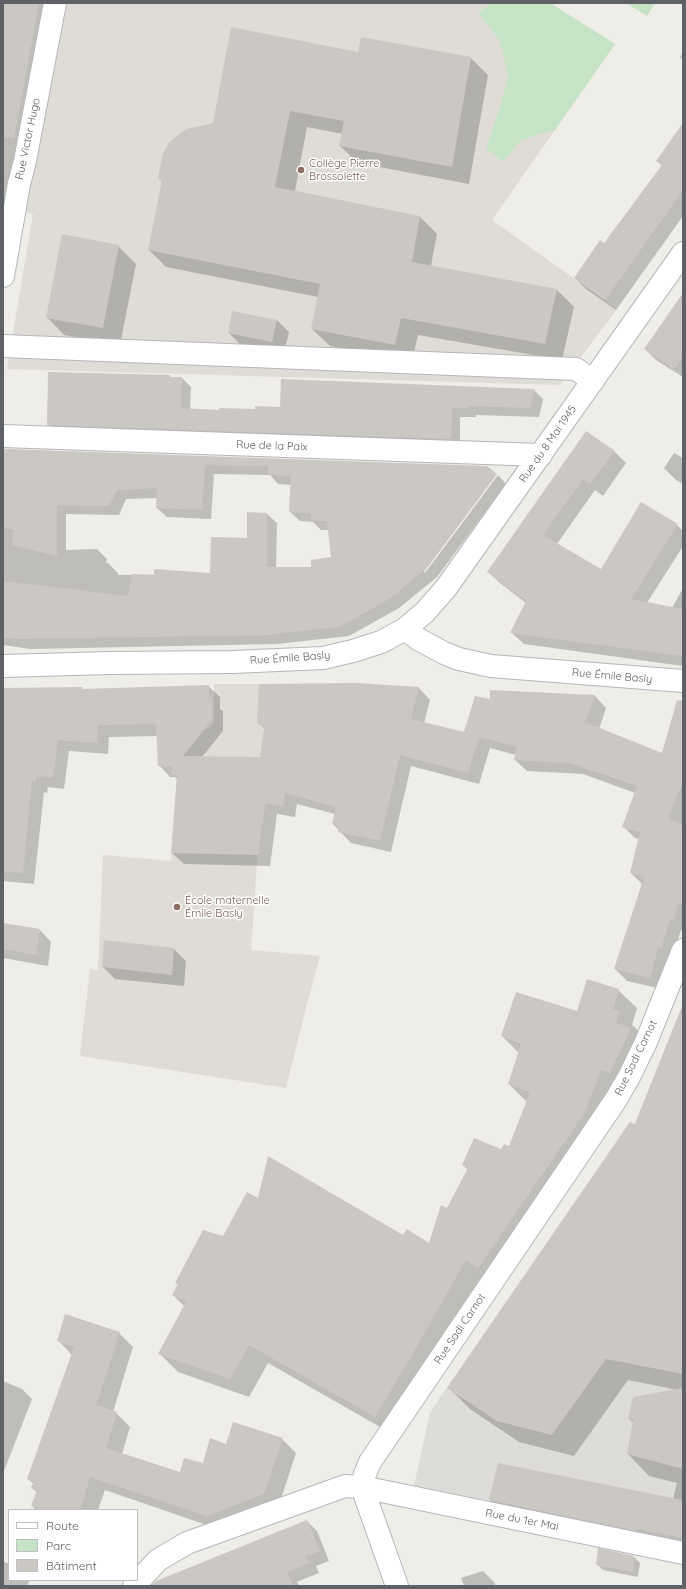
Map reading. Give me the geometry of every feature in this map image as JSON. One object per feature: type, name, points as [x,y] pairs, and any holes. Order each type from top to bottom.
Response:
[{"type":"street","name":"Rue Victor Hugo","points":[[3,276],[19,184],[26,155],[55,3]]},
{"type":"street","name":"Rue du 8 Mai 1945","points":[[405,629],[425,612],[446,588],[683,253]]},
{"type":"street","points":[[3,346],[576,369],[593,381]]},
{"type":"street","name":"Rue de la Paix","points":[[3,436],[541,455]]},
{"type":"street","name":"Rue Émile Basly","points":[[3,666],[233,662],[323,658],[353,651],[381,642],[405,629],[418,639],[444,653],[459,659],[491,666],[683,681]]},
{"type":"street","name":"Rue Sadi Carnot","points":[[362,1487],[370,1462],[629,1077],[646,1042],[683,950]]},
{"type":"street","points":[[134,1586],[158,1560],[187,1543],[345,1486],[362,1487],[397,1586]]},
{"type":"street","name":"Rue du 1er Mai","points":[[362,1487],[683,1553]]},
{"type":"shaded area","name":"Collège Pierre Brossolette","points":[[67,3],[550,3],[615,44],[492,220],[617,309],[560,385],[7,369],[33,214],[25,212]]},
{"type":"shaded area","name":"École maternelle Émile Basly","points":[[214,684],[284,684],[257,864],[251,950],[320,956],[286,1088],[80,1056],[90,969],[98,970],[103,855],[171,861],[180,741],[199,730],[210,728],[214,721]]},
{"type":"shaded area","points":[[629,1123],[683,1162],[683,1538],[414,1486],[430,1412]]},
{"type":"green space","points":[[492,3],[550,3],[615,44],[555,130],[521,140],[503,161],[486,149],[502,101],[508,75],[500,41],[478,13]]},
{"type":"green space","points":[[626,3],[655,3],[647,16]]},
{"type":"building","points":[[3,3],[39,3],[14,138],[3,137]]},
{"type":"building","points":[[231,27],[358,52],[361,37],[471,57],[452,167],[339,146],[344,121],[290,111],[275,187],[420,216],[412,262],[557,289],[545,344],[401,318],[395,345],[311,329],[320,284],[148,250],[162,180],[158,179],[162,156],[168,144],[176,136],[187,129],[213,123]]},
{"type":"building","points":[[683,123],[683,190],[605,300],[574,278],[600,240],[604,243],[662,165],[656,161]]},
{"type":"building","points":[[62,234],[119,245],[103,328],[46,318]]},
{"type":"building","points":[[683,293],[683,356],[674,369],[644,349]]},
{"type":"building","points":[[232,311],[277,320],[272,342],[228,333]]},
{"type":"building","points":[[48,372],[170,375],[170,377],[182,377],[181,408],[219,410],[219,408],[255,409],[255,406],[280,407],[281,379],[535,389],[530,408],[467,406],[467,408],[452,408],[451,439],[47,425]]},
{"type":"building","points":[[586,431],[615,451],[590,484],[583,479],[543,535],[601,569],[641,502],[678,524],[631,599],[683,609],[683,656],[510,633],[526,601],[487,572]]},
{"type":"building","points":[[3,449],[487,466],[497,474],[427,568],[389,599],[339,627],[267,635],[19,639],[3,638],[3,581],[128,596],[132,574],[154,575],[154,569],[210,573],[211,537],[247,538],[247,512],[267,513],[267,567],[311,567],[311,560],[331,557],[327,521],[311,521],[311,513],[289,512],[291,476],[268,475],[268,466],[205,465],[202,510],[156,508],[157,488],[117,490],[109,506],[57,505],[57,556],[12,545],[14,530],[3,527]]},
{"type":"building","points":[[356,683],[419,687],[411,719],[464,732],[475,696],[490,699],[490,690],[595,695],[585,722],[662,753],[677,700],[683,701],[683,781],[668,819],[683,825],[683,904],[679,903],[673,921],[670,919],[661,949],[658,948],[650,978],[614,969],[644,877],[630,873],[640,832],[622,827],[637,786],[571,763],[514,760],[517,747],[479,737],[468,773],[400,755],[380,841],[338,832],[339,826],[332,824],[336,807],[285,793],[283,806],[266,803],[258,855],[171,853],[177,775],[171,775],[172,767],[158,766],[156,724],[98,725],[97,743],[58,740],[53,778],[36,776],[36,782],[32,781],[23,873],[3,871],[3,688],[83,687],[82,689],[209,685],[209,696],[212,699],[212,720],[183,756],[260,757],[264,728],[257,723],[259,684]]},
{"type":"building","points":[[3,923],[40,929],[36,955],[3,949]]},
{"type":"building","points":[[104,940],[174,948],[172,975],[102,967]]},
{"type":"building","points":[[587,979],[619,989],[613,1009],[620,1011],[616,1023],[631,1028],[610,1073],[601,1070],[585,1112],[478,1268],[466,1260],[375,1417],[249,1345],[230,1379],[158,1354],[186,1302],[172,1295],[178,1284],[175,1283],[203,1230],[223,1236],[247,1192],[258,1198],[268,1156],[403,1235],[407,1229],[429,1243],[441,1205],[447,1208],[468,1168],[462,1165],[474,1138],[501,1149],[504,1144],[509,1146],[530,1092],[508,1084],[521,1044],[501,1036],[516,992],[577,1011]]},
{"type":"building","points":[[682,1006],[683,1374],[606,1359],[552,1435],[497,1421],[447,1388],[630,1122],[635,1124]]},
{"type":"building","points":[[65,1314],[120,1332],[96,1405],[117,1412],[106,1448],[180,1472],[184,1458],[203,1463],[210,1438],[226,1444],[233,1422],[283,1438],[264,1494],[207,1516],[90,1477],[80,1509],[38,1509],[31,1506],[37,1490],[31,1488],[34,1481],[27,1479],[74,1347],[57,1341]]},
{"type":"building","points":[[683,1388],[683,1469],[627,1454],[633,1420],[628,1419],[633,1397]]},
{"type":"building","points":[[498,1463],[683,1500],[683,1538],[637,1529],[637,1531],[489,1500]]},
{"type":"building","points":[[307,1520],[320,1551],[306,1556],[309,1563],[287,1572],[293,1586],[151,1586],[156,1581]]},
{"type":"building","points":[[598,1548],[634,1556],[633,1572],[596,1565]]},
{"type":"place","name":"Collège Pierre Brossolette","points":[[301,170]]},
{"type":"place","name":"École maternelle Émile Basly","points":[[177,907]]}]
